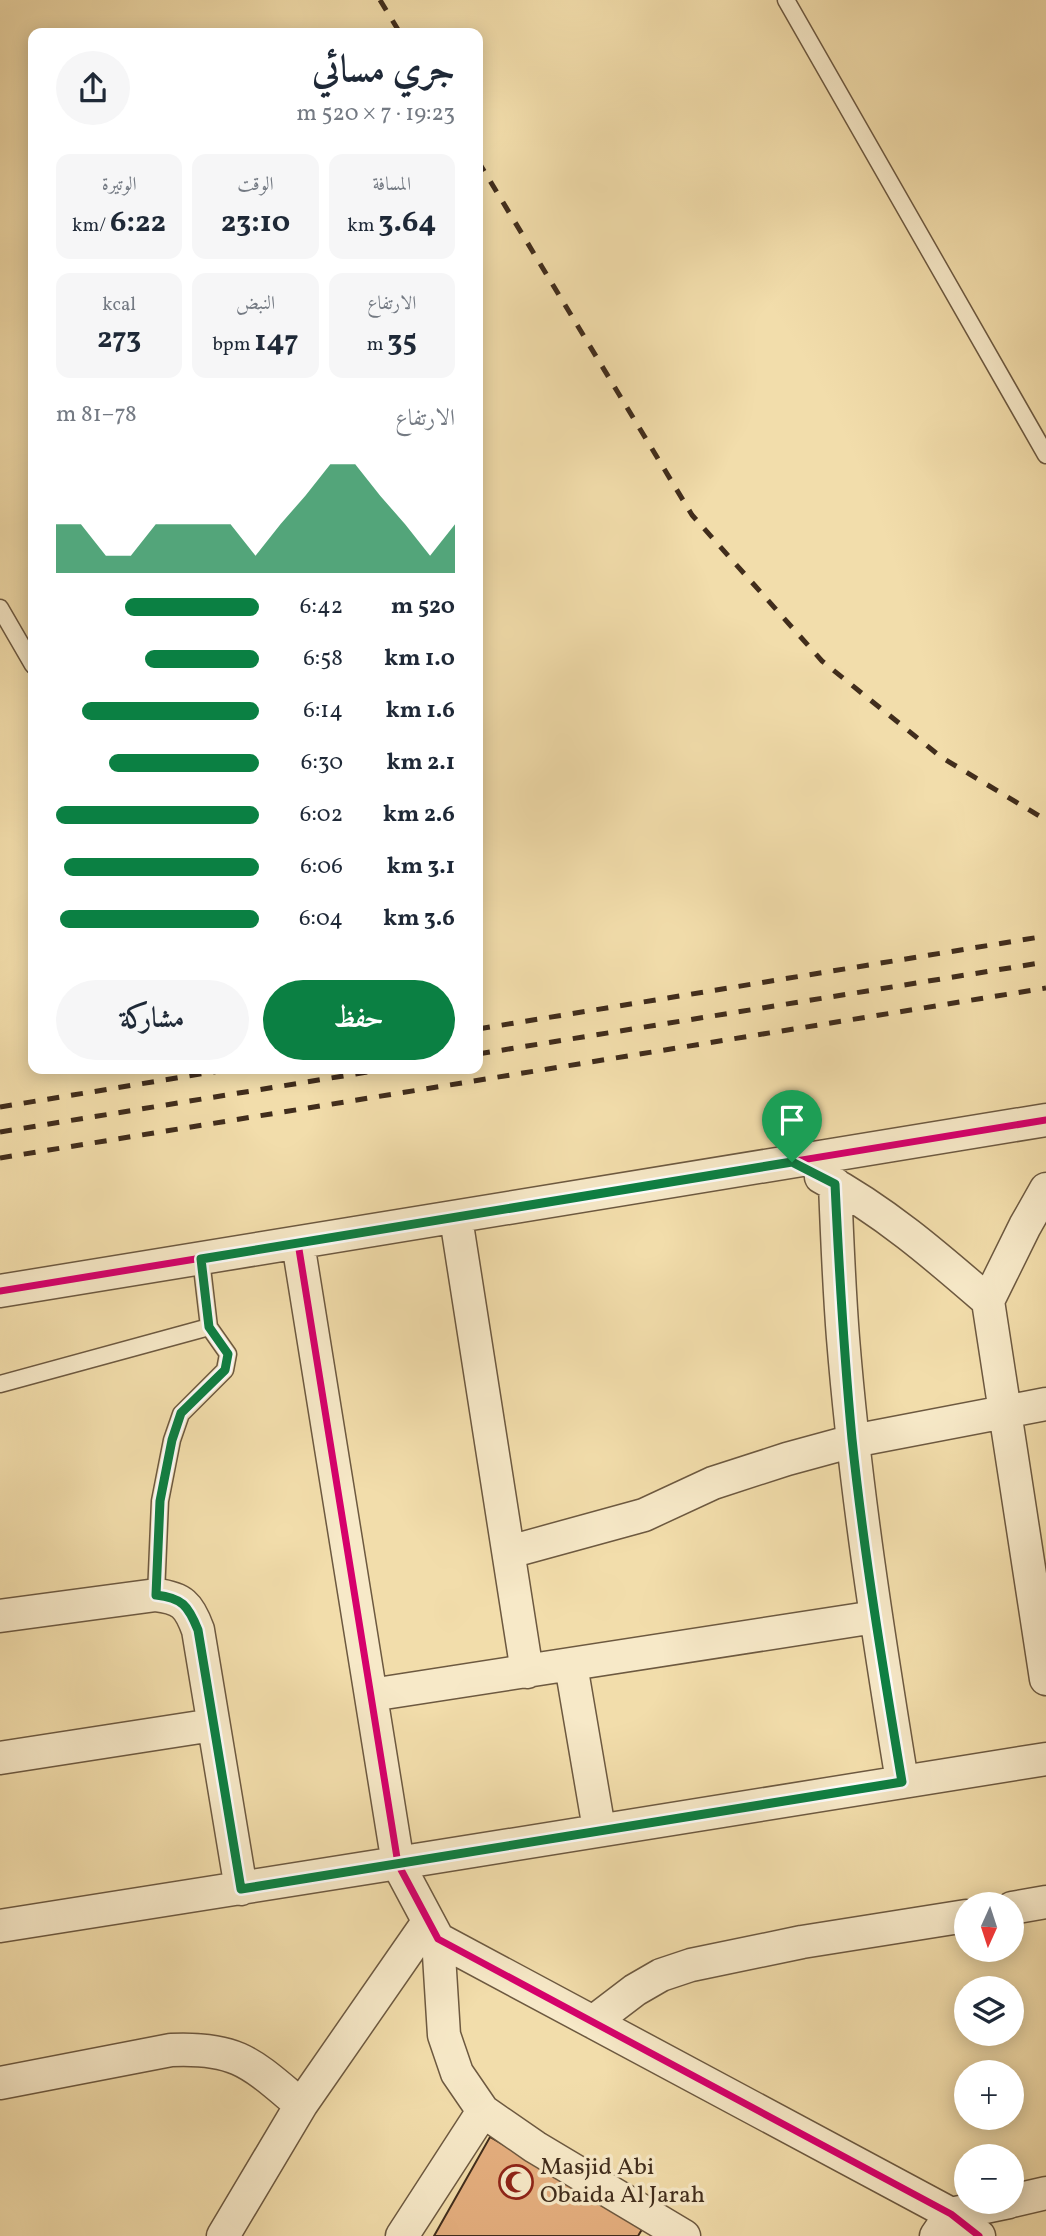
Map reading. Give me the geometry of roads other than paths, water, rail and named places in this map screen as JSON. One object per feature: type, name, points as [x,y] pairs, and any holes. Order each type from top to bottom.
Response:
[{"type":"street","points":[[0,1291],[1046,1120]]},
{"type":"street","points":[[792,1162],[835,1184],[888,1217],[988,1301]]},
{"type":"street","points":[[835,1184],[843,1337],[853,1441],[875,1617],[902,1782]]},
{"type":"street","points":[[1046,1189],[988,1301],[1046,1679]]},
{"type":"street","points":[[456,1217],[527,1672]]},
{"type":"street","points":[[298,1243],[398,1864],[433,1930],[444,2035],[457,2073],[484,2111],[535,2147],[684,2236]]},
{"type":"street","points":[[509,1552],[644,1515],[713,1483],[786,1459],[853,1441],[1046,1404]]},
{"type":"street","points":[[0,1616],[156,1595],[173,1597],[187,1606],[198,1630],[241,1889]]},
{"type":"street","points":[[370,1695],[875,1617]]},
{"type":"street","points":[[571,1665],[599,1829]]},
{"type":"street","points":[[0,1758],[213,1725]]},
{"type":"street","points":[[0,1926],[1046,1759]]},
{"type":"street","points":[[1024,1906],[1046,1902]]},
{"type":"street","points":[[593,2022],[635,1990],[661,1975],[691,1965],[802,1942],[954,1918]]},
{"type":"street","points":[[433,1930],[943,2225],[979,2236]]},
{"type":"street","points":[[223,2236],[301,2105],[433,1930]]},
{"type":"street","points":[[0,2083],[171,2050],[198,2049],[228,2053],[256,2067],[301,2105]]},
{"type":"street","points":[[402,2236],[484,2111]]},
{"type":"street","points":[[1024,2198],[1046,2193]]},
{"type":"street","points":[[943,2225],[974,2214]]},
{"type":"lane","points":[[786,0],[1046,455]]},
{"type":"lane","points":[[0,608],[28,656]]},
{"type":"lane","points":[[156,1595],[160,1501],[172,1440],[181,1413],[225,1370],[228,1354],[209,1327],[201,1259]]},
{"type":"lane","points":[[0,1384],[209,1327]]},
{"type":"railway","points":[[380,0],[397,28]]},
{"type":"railway","points":[[483,169],[692,515],[822,661],[941,757],[1046,820]]},
{"type":"railway","points":[[483,1028],[1046,936]]},
{"type":"railway","points":[[483,1053],[1046,962]]},
{"type":"railway","points":[[0,1158],[1046,988]]},
{"type":"railway","points":[[0,1107],[201,1074]]},
{"type":"railway","points":[[0,1132],[355,1074]]},
{"type":"place","name":"Masjid Abi Obaida Al Jarah","points":[[516,2182]]}]
